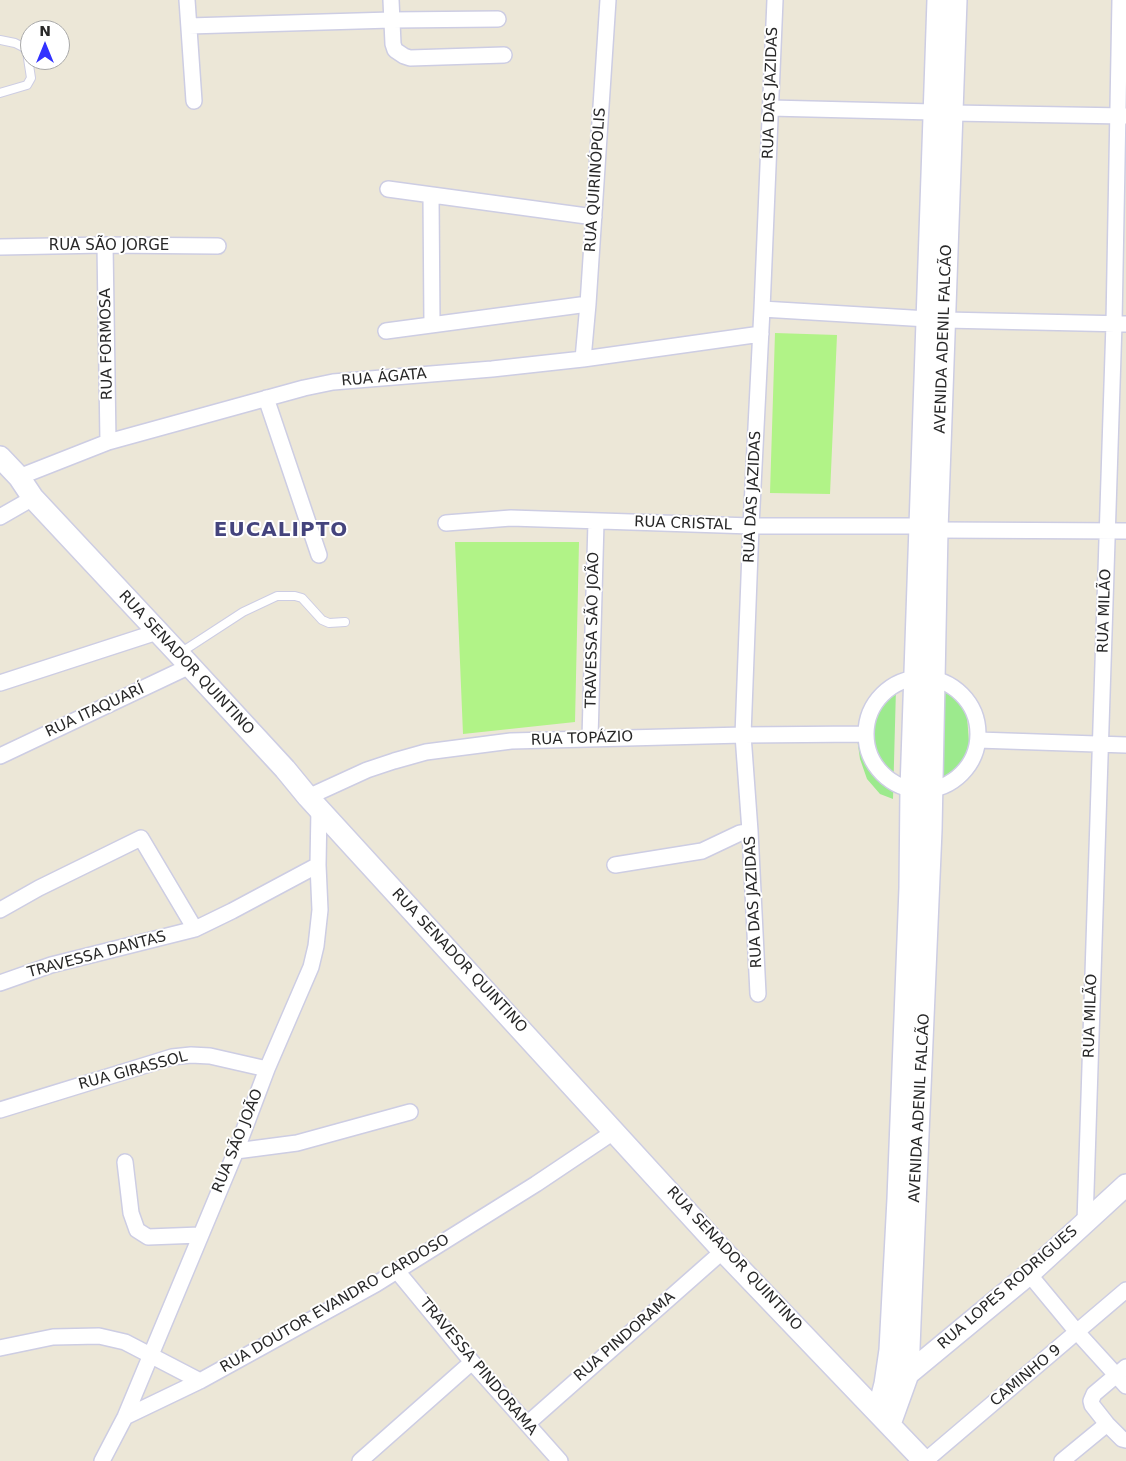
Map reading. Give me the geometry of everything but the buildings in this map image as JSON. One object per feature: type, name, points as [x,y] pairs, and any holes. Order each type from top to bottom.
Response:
[{"type":"street","points":[[186,0],[194,100]]},
{"type":"street","points":[[391,0],[393,44],[396,50],[404,56],[410,58],[504,56]]},
{"type":"street","name":"RUA QUIRINÓPOLIS","points":[[583,359],[608,0]]},
{"type":"street","name":"RUA DAS JAZIDAS","points":[[758,994],[743,735],[750,526],[761,334],[775,0]]},
{"type":"street","name":"AVENIDA ADENIL FALCÃO","points":[[918,925],[911,790],[924,678],[939,252],[943,113],[938,0]]},
{"type":"street","name":"AVENIDA ADENIL FALCÃO","points":[[943,113],[956,0]]},
{"type":"street","name":"RUA MILÃO","points":[[1085,1222],[1108,531],[1120,324],[1122,116],[1120,0]]},
{"type":"street","points":[[189,26],[498,19]]},
{"type":"street","points":[[770,108],[1122,116]]},
{"type":"street","points":[[388,189],[594,216]]},
{"type":"street","points":[[431,196],[432,324]]},
{"type":"street","name":"RUA SÃO JORGE","points":[[0,247],[105,245],[218,246]]},
{"type":"street","name":"RUA FORMOSA","points":[[105,245],[108,442]]},
{"type":"street","points":[[386,330],[588,304]]},
{"type":"street","points":[[762,309],[936,319],[1120,324]]},
{"type":"street","name":"RUA ÁGATA","points":[[19,477],[108,442],[266,398],[333,382],[492,369],[583,359],[761,334]]},
{"type":"street","points":[[266,398],[319,555]]},
{"type":"street","name":"RUA SENADOR QUINTINO","points":[[0,457],[19,477],[33,498],[285,770],[313,803],[723,1251],[924,1461]]},
{"type":"street","points":[[0,517],[33,498]]},
{"type":"street","name":"RUA CRISTAL","points":[[446,523],[511,518],[750,526],[1126,531]]},
{"type":"street","name":"TRAVESSA SÃO JOÃO","points":[[590,738],[596,522]]},
{"type":"street","points":[[0,683],[157,632]]},
{"type":"street","name":"RUA ITAQUARÍ","points":[[0,756],[184,660]]},
{"type":"street","points":[[924,678],[949,684],[962,694],[972,708],[977,724],[978,740],[976,752],[963,772],[954,780],[932,790],[911,790],[893,783],[878,770],[868,753],[864,734],[868,714],[879,696],[895,684],[924,678]]},
{"type":"street","name":"AVENIDA ADENIL FALCÃO","points":[[884,1418],[908,1374],[910,1322],[907,1200],[918,925],[932,790],[924,678]]},
{"type":"street","name":"RUA TOPÁZIO","points":[[313,803],[367,770],[426,752],[511,741],[864,734]]},
{"type":"street","points":[[978,740],[1126,745]]},
{"type":"street","name":"RUA SÃO JOÃO","points":[[100,1460],[124,1417],[151,1354],[236,1151],[267,1069],[311,967],[316,946],[320,910],[313,803]]},
{"type":"street","points":[[615,865],[702,851],[740,833],[750,831]]},
{"type":"street","points":[[0,910],[38,888],[141,838],[195,929]]},
{"type":"street","name":"TRAVESSA DANTAS","points":[[0,983],[51,965],[195,929],[318,865]]},
{"type":"street","name":"RUA GIRASSOL","points":[[0,1110],[172,1057],[210,1056],[267,1069]]},
{"type":"street","points":[[236,1151],[296,1143],[410,1112]]},
{"type":"street","name":"RUA DOUTOR EVANDRO CARDOSO","points":[[124,1417],[200,1381],[397,1271],[536,1184],[615,1131]]},
{"type":"street","points":[[125,1162],[131,1213],[137,1230],[148,1237],[200,1235]]},
{"type":"street","name":"RUA LOPES RODRIGUES","points":[[885,1384],[908,1374],[1029,1274],[1126,1185]]},
{"type":"street","name":"AVENIDA ADENIL FALCÃO","points":[[884,1418],[885,1384],[907,1200]]},
{"type":"street","name":"RUA PINDORAMA","points":[[527,1424],[723,1251]]},
{"type":"street","name":"TRAVESSA PINDORAMA","points":[[397,1271],[556,1460]]},
{"type":"street","points":[[1029,1274],[1077,1332],[1121,1375],[1092,1397],[1092,1405],[1104,1426],[1126,1440]]},
{"type":"street","name":"CAMINHO 9","points":[[924,1461],[1126,1290]]},
{"type":"street","points":[[910,1322],[921,1335],[930,1338],[941,1334],[998,1299]]},
{"type":"street","points":[[0,1348],[53,1337],[99,1336],[125,1342],[200,1381]]},
{"type":"street","points":[[360,1461],[472,1362]]},
{"type":"street","points":[[1062,1461],[1104,1426]]},
{"type":"lane","points":[[0,40],[15,43],[28,52],[31,78],[27,86],[0,93]]},
{"type":"lane","points":[[184,660],[243,612],[277,596],[302,598],[322,620],[329,623],[345,622]]},
{"type":"green space","points":[[775,333],[837,335],[830,494],[770,493]]},
{"type":"green space","points":[[455,542],[579,542],[575,722],[463,734]]},
{"type":"green space","points":[[940,685],[957,700],[967,716],[969,742],[963,766],[953,784],[937,800]]},
{"type":"green space","points":[[896,688],[893,799],[880,794],[867,779],[860,759],[857,738],[871,713]]},
{"type":"district","name":"EUCALIPTO","points":[[281,531]]}]
